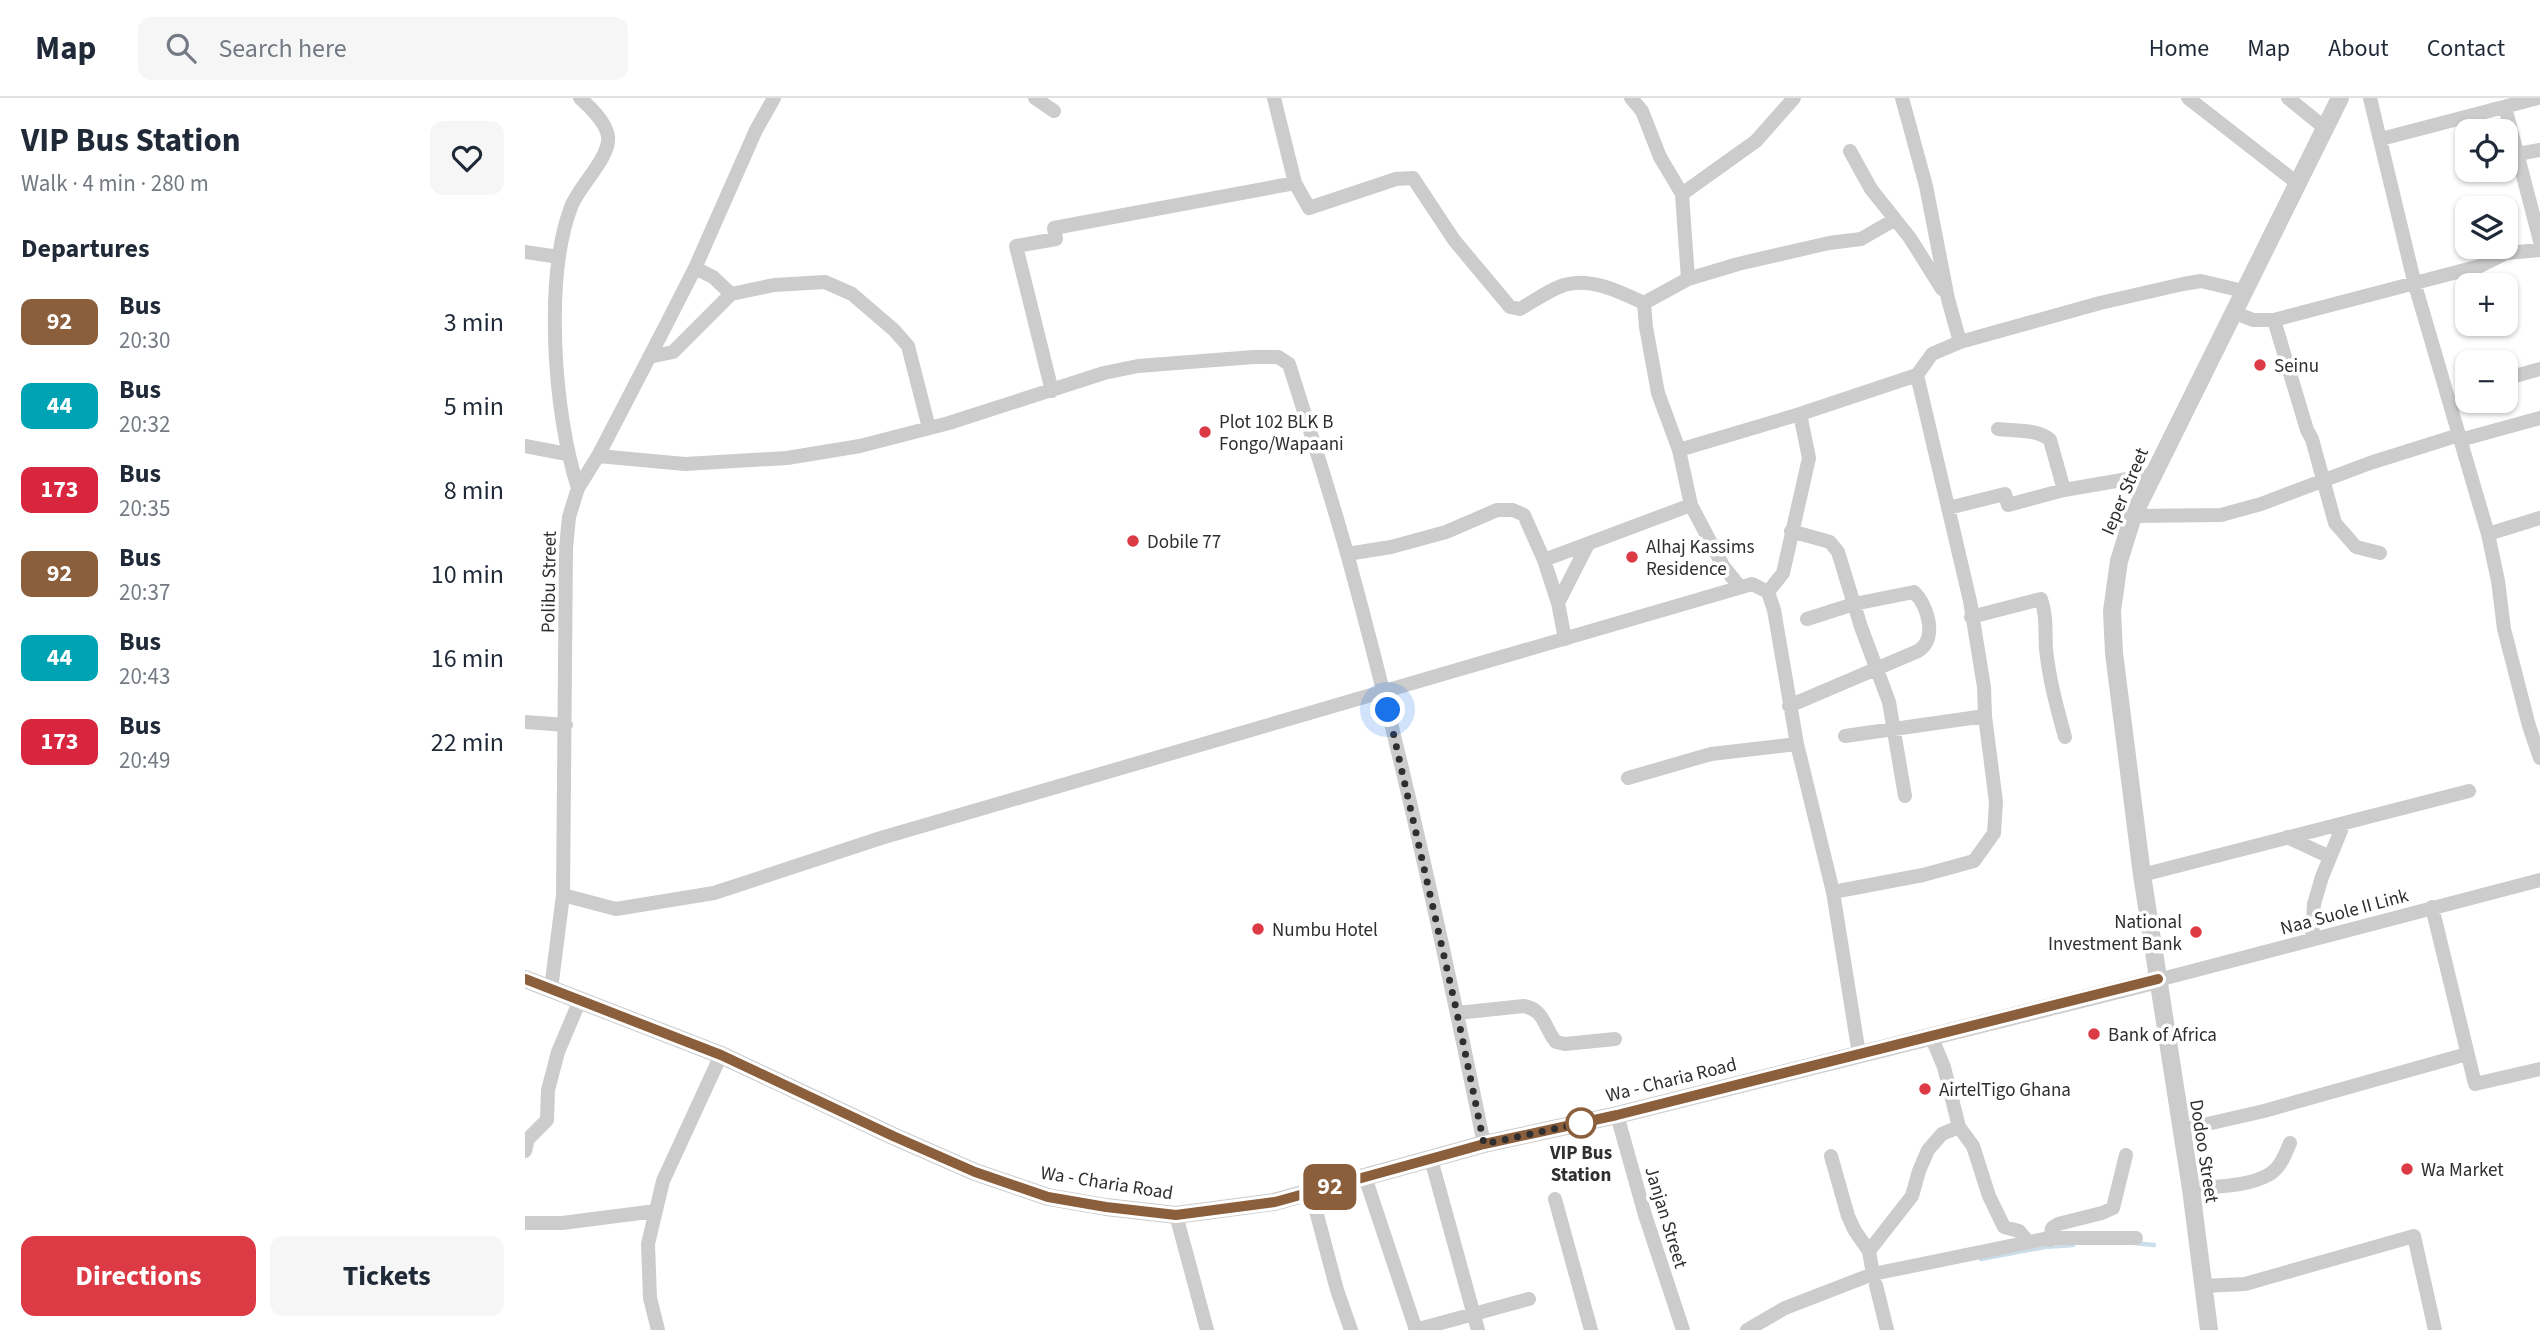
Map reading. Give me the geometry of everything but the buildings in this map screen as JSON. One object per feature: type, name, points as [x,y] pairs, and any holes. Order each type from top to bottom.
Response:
[{"type":"street","points":[[577,488],[567,454],[555,353],[559,257],[571,206],[608,144],[606,129],[579,98]]},
{"type":"street","name":"Polibu Street","points":[[551,989],[563,895],[566,548],[569,517],[577,488],[598,456],[695,268],[756,130],[774,98]]},
{"type":"street","points":[[1035,98],[1054,111]]},
{"type":"street","points":[[1274,98],[1295,183],[1309,208],[1396,179],[1412,178],[1454,240],[1514,310],[1561,286],[1577,282],[1611,288],[1644,303]]},
{"type":"street","points":[[1631,98],[1642,111],[1660,156],[1682,194],[1688,279]]},
{"type":"street","points":[[1682,194],[1756,141],[1794,98]]},
{"type":"street","points":[[1902,98],[1926,186],[1948,299],[1960,342]]},
{"type":"street","points":[[2188,98],[2297,183]]},
{"type":"street","points":[[2288,98],[2325,128]]},
{"type":"street","name":"Ieper Street","points":[[2158,979],[2114,653],[2112,611],[2119,561],[2133,516],[2151,475],[2340,98]]},
{"type":"street","points":[[2370,98],[2415,285],[2488,534],[2498,580],[2504,629],[2540,758]]},
{"type":"street","points":[[2381,139],[2538,98]]},
{"type":"street","points":[[2505,107],[2508,119]]},
{"type":"street","points":[[2540,150],[2518,154],[2540,241]]},
{"type":"street","points":[[1850,152],[1871,189],[1910,239],[1948,299]]},
{"type":"street","points":[[1052,391],[1016,246],[1055,239],[1054,228],[1295,183]]},
{"type":"street","points":[[1644,303],[1688,279],[1738,264],[1829,243],[1861,239],[1894,220]]},
{"type":"street","points":[[2233,312],[2253,320],[2274,320],[2415,285],[2480,266],[2506,253],[2540,250]]},
{"type":"street","points":[[525,252],[559,257]]},
{"type":"street","points":[[695,268],[713,276],[731,293]]},
{"type":"street","points":[[1679,450],[1917,375],[1932,354],[1960,342],[2100,303],[2183,284],[2201,281],[2243,291]]},
{"type":"street","points":[[649,357],[673,352],[731,293],[774,285],[825,282],[852,294],[894,330],[908,346],[929,428]]},
{"type":"street","points":[[1644,303],[1658,394],[1679,450],[1691,505],[1723,566],[1740,587]]},
{"type":"street","points":[[2274,320],[2335,523],[2356,547],[2380,553]]},
{"type":"street","points":[[598,456],[685,464],[787,458],[860,446],[929,428],[1104,373],[1138,366],[1241,357],[1278,357],[1289,364],[1347,554],[1384,692],[1484,1144]]},
{"type":"street","points":[[2518,375],[2540,369]]},
{"type":"street","points":[[1833,892],[1923,875],[1974,861],[1994,833],[1996,802],[1984,687],[1970,601],[1917,375]]},
{"type":"street","points":[[1768,592],[1783,573],[1809,458],[1800,414]]},
{"type":"street","points":[[2133,516],[2221,515],[2261,504],[2370,463],[2460,437],[2540,418]]},
{"type":"street","points":[[1998,429],[2046,436],[2050,440],[2064,490]]},
{"type":"street","points":[[525,446],[567,454]]},
{"type":"street","points":[[1948,508],[2005,494],[2008,505],[2064,490],[2151,475]]},
{"type":"street","points":[[1544,560],[1691,505]]},
{"type":"street","points":[[1347,554],[1391,547],[1446,532],[1497,510],[1513,510],[1524,515],[1544,560],[1558,603],[1565,639]]},
{"type":"street","points":[[2488,534],[2540,518]]},
{"type":"street","points":[[1791,531],[1830,542],[1838,552],[1889,702],[1905,796]]},
{"type":"street","points":[[1558,603],[1588,544]]},
{"type":"street","points":[[563,895],[616,909],[714,893],[895,834],[1752,584],[1768,592],[1777,627],[1797,744],[1833,892],[1859,1054]]},
{"type":"street","points":[[1789,706],[1924,647],[1930,634],[1929,620],[1914,592],[1854,604],[1807,619]]},
{"type":"street","points":[[1971,617],[2041,599],[2046,615],[2046,649],[2054,699],[2065,737]]},
{"type":"street","points":[[1845,736],[1985,716]]},
{"type":"street","points":[[525,722],[566,725]]},
{"type":"street","points":[[1628,778],[1711,754],[1797,744]]},
{"type":"street","points":[[2142,875],[2469,791]]},
{"type":"street","points":[[2312,939],[2314,904],[2344,823]]},
{"type":"street","points":[[2287,837],[2330,856]]},
{"type":"street","name":"Naa Suole II Link","points":[[2158,979],[2540,880]]},
{"type":"street","points":[[2432,907],[2475,1084],[2540,1069]]},
{"type":"street","name":"Wa - Charia Road","points":[[525,979],[721,1055],[975,1172],[1048,1197],[1176,1215],[1275,1202],[1484,1144],[1617,1115],[2158,979]]},
{"type":"street","name":"Dodoo Street","points":[[2158,979],[2191,1189],[2209,1330]]},
{"type":"street","points":[[525,1151],[529,1139],[548,1121],[548,1090],[558,1052],[580,1000]]},
{"type":"street","points":[[1457,1013],[1524,1006],[1535,1008],[1542,1015],[1556,1042],[1565,1044],[1615,1039]]},
{"type":"street","points":[[1931,1036],[1944,1067],[1959,1127],[1973,1146],[1989,1196],[2004,1227],[2019,1231],[2028,1242]]},
{"type":"street","points":[[2181,1130],[2264,1111],[2467,1054]]},
{"type":"street","points":[[658,1330],[650,1298],[648,1244],[663,1181],[721,1055]]},
{"type":"street","name":"Janjan Street","points":[[1617,1115],[1645,1215],[1683,1330]]},
{"type":"street","points":[[1868,1251],[1912,1196],[1928,1150],[1942,1135],[1959,1127]]},
{"type":"street","points":[[2191,1189],[2249,1181],[2269,1175],[2281,1163],[2291,1143]]},
{"type":"street","points":[[2050,1239],[2052,1228],[2058,1224],[2113,1208],[2126,1155]]},
{"type":"street","points":[[1831,1156],[1848,1216],[1868,1251],[1887,1330]]},
{"type":"street","points":[[1431,1159],[1478,1330]]},
{"type":"street","points":[[1365,1177],[1416,1330],[1529,1299]]},
{"type":"street","points":[[1311,1192],[1337,1290],[1351,1330]]},
{"type":"street","points":[[1555,1199],[1585,1329]]},
{"type":"street","points":[[525,1223],[562,1223],[656,1211]]},
{"type":"street","points":[[1176,1215],[1207,1330]]},
{"type":"street","points":[[2202,1286],[2245,1284],[2414,1236],[2435,1330]]},
{"type":"street","points":[[1747,1330],[1785,1308],[1875,1279],[2028,1242],[2050,1239],[2136,1238]]},
{"type":"waterway","points":[[2134,1243],[2154,1245]]},
{"type":"waterway","points":[[1981,1259],[2045,1247],[2073,1245]]},
{"type":"bus line","name":"92","points":[[525,979],[721,1055],[975,1172],[1048,1197],[1176,1215],[1275,1202],[1484,1144],[1617,1115],[2158,979]]},
{"type":"place","name":"Seinu","points":[[2260,365]]},
{"type":"place","name":"Plot 102 BLK B Fongo/Wapaani","points":[[1205,432]]},
{"type":"place","name":"Dobile 77","points":[[1133,541]]},
{"type":"place","name":"Alhaj Kassims Residence","points":[[1632,557]]},
{"type":"place","name":"Numbu Hotel","points":[[1258,929]]},
{"type":"place","name":"National Investment Bank","points":[[2196,932]]},
{"type":"place","name":"Bank of Africa","points":[[2094,1034]]},
{"type":"place","name":"AirtelTigo Ghana","points":[[1925,1089]]},
{"type":"place","name":"VIP Bus Station","points":[[1581,1123]]},
{"type":"place","name":"Wa Market","points":[[2407,1169]]},
{"type":"route","points":[[1388,710],[1484,1144],[1591,1121],[1581,1123]]}]
